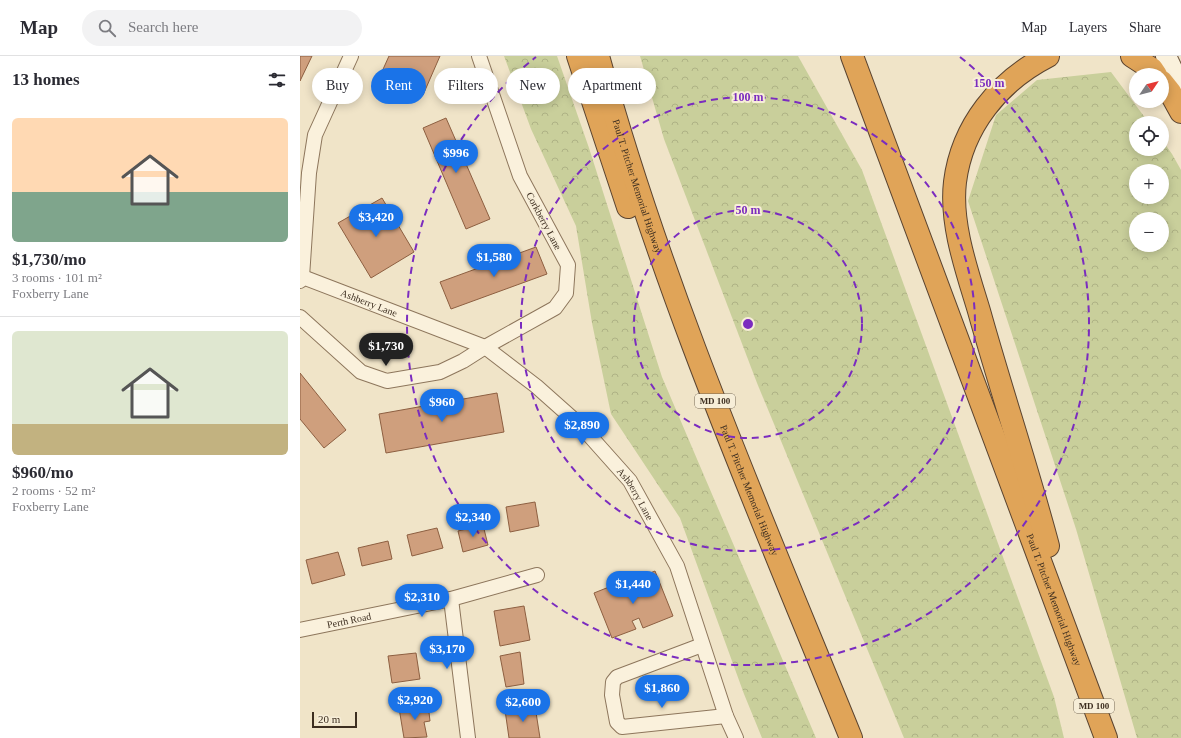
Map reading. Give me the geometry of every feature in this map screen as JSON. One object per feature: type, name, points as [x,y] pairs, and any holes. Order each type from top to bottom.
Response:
[{"type":"highway","points":[[578,56],[642,247],[717,407]]},
{"type":"highway","name":"Paul T. Pitcher Memorial Highway","points":[[598,56],[614,115],[654,240],[717,407],[851,738]]},
{"type":"highway","name":"Paul T. Pitcher Memorial Highway","points":[[852,56],[1106,738]]},
{"type":"highway","points":[[1132,56],[1150,68]]},
{"type":"highway","points":[[1047,57],[1012,80],[991,99],[973,126],[962,152],[955,182],[955,210],[961,248],[995,368],[1038,506],[1083,674]]},
{"type":"highway","points":[[1169,91],[1181,112]]},
{"type":"main road","points":[[1166,56],[1181,88]]},
{"type":"street","points":[[301,278],[309,173],[315,135],[351,56]]},
{"type":"street","name":"Corkberry Lane","points":[[300,317],[361,372],[387,381],[440,372],[463,361],[554,308],[566,293],[568,266],[520,176],[479,56]]},
{"type":"street","name":"Ashberry Lane","points":[[301,278],[485,347],[536,386],[581,426],[630,481],[677,566],[726,716],[736,738]]},
{"type":"street","name":"Perth Road","points":[[300,630],[451,599],[537,576]]},
{"type":"street","points":[[451,599],[468,738]]},
{"type":"street","points":[[702,645],[617,677],[613,682],[612,695],[617,722],[622,727],[726,716]]},
{"type":"green space","points":[[504,56],[557,56],[568,88],[568,104],[574,104],[589,148],[662,377],[816,738],[762,738],[744,694],[680,518],[611,414],[592,323],[576,226],[531,129],[522,104],[560,104],[560,68],[508,68]]},
{"type":"green space","points":[[640,56],[798,56],[862,170],[1054,697],[1064,738],[904,738],[757,383],[664,139],[654,104],[656,104],[656,68],[643,68]]},
{"type":"green space","points":[[1111,72],[1129,96],[1129,108],[1138,108],[1144,116],[1129,116],[1129,156],[1169,156],[1169,150],[1181,170],[1181,738],[1137,738],[1076,529],[968,201],[996,115],[1037,80]]},
{"type":"building","points":[[300,56],[312,56],[300,81]]},
{"type":"building","points":[[389,56],[440,56],[426,88],[426,68],[384,68]]},
{"type":"building","points":[[446,118],[490,219],[466,229],[423,128]]},
{"type":"building","points":[[382,198],[414,252],[371,278],[338,223]]},
{"type":"building","points":[[536,247],[547,274],[451,309],[440,282]]},
{"type":"building","points":[[300,373],[346,430],[324,448],[300,419]]},
{"type":"building","points":[[497,393],[504,432],[386,453],[379,414]]},
{"type":"building","points":[[535,502],[539,526],[510,532],[506,507]]},
{"type":"building","points":[[483,525],[488,545],[463,552],[458,531]]},
{"type":"building","points":[[437,528],[443,548],[412,556],[407,535]]},
{"type":"building","points":[[388,541],[392,559],[362,566],[358,548]]},
{"type":"building","points":[[338,552],[345,575],[312,584],[306,560]]},
{"type":"building","points":[[655,571],[673,616],[643,628],[639,618],[632,621],[636,629],[612,638],[594,593],[624,581],[628,591],[634,588],[631,581]]},
{"type":"building","points":[[524,606],[530,640],[500,646],[494,611]]},
{"type":"building","points":[[520,652],[524,684],[506,687],[500,656]]},
{"type":"building","points":[[416,653],[420,679],[392,683],[388,656]]},
{"type":"building","points":[[428,704],[430,721],[424,722],[427,737],[404,738],[399,708]]},
{"type":"building","points":[[535,706],[540,738],[509,738],[505,710]]}]
